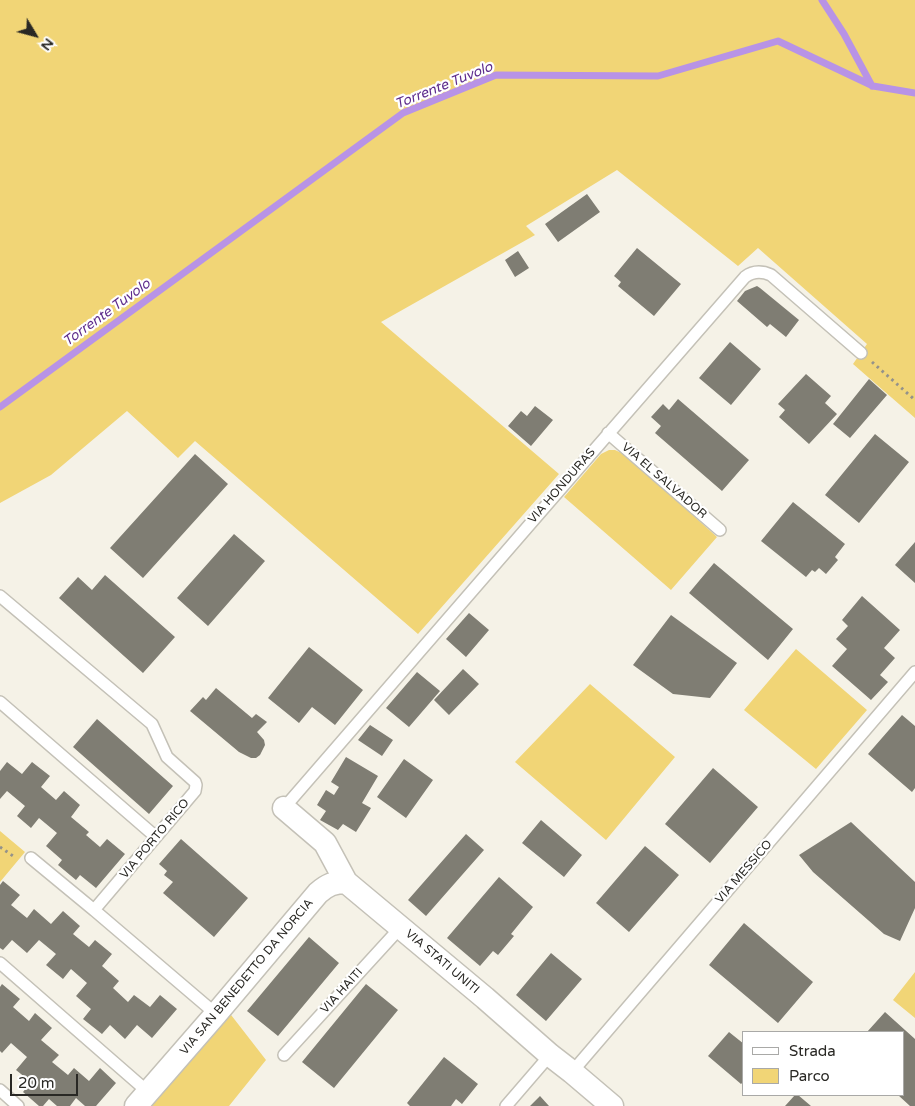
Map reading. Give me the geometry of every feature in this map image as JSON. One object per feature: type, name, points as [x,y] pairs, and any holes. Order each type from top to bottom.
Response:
[{"type":"street","name":"VIA STATI UNITI","points":[[284,808],[326,843],[346,882],[612,1106]]},
{"type":"street","points":[[318,893],[323,883],[325,872],[326,843]]},
{"type":"street","points":[[318,893],[333,883],[346,882]]},
{"type":"street","name":"VIA SAN BENEDETTO DA NORCIA","points":[[142,1099],[318,893]]},
{"type":"lane","name":"VIA HONDURAS","points":[[284,808],[745,277],[761,272],[771,275],[861,353]]},
{"type":"lane","name":"VIA EL SALVADOR","points":[[608,433],[720,530]]},
{"type":"lane","name":"VIA PORTO RICO","points":[[0,596],[152,724],[167,757],[196,785],[195,791],[94,910]]},
{"type":"lane","name":"VIA MESSICO","points":[[572,1072],[915,672]]},
{"type":"lane","points":[[0,702],[156,837]]},
{"type":"lane","points":[[25,859],[94,910],[216,1014]]},
{"type":"lane","name":"VIA HAITI","points":[[284,1055],[400,928]]},
{"type":"lane","points":[[0,963],[142,1099]]},
{"type":"lane","points":[[506,1106],[550,1055]]},
{"type":"lane","points":[[0,1090],[18,1106]]},
{"type":"path","points":[[861,353],[915,400]]},
{"type":"path","points":[[0,847],[25,859]]},
{"type":"green space","points":[[0,0],[915,0],[915,418],[853,364],[867,344],[758,248],[738,266],[617,170],[526,226],[535,235],[381,322],[559,474],[418,634],[195,441],[178,458],[127,411],[51,475],[0,503]]},
{"type":"green space","points":[[609,450],[615,450],[626,455],[717,537],[671,590],[564,497],[601,454]]},
{"type":"green space","points":[[796,649],[867,710],[816,769],[744,710]]},
{"type":"green space","points":[[590,684],[675,757],[606,840],[515,762]]},
{"type":"green space","points":[[0,831],[25,852],[0,882]]},
{"type":"green space","points":[[915,972],[915,1018],[893,1000]]},
{"type":"green space","points":[[228,1011],[266,1060],[229,1106],[148,1106]]},
{"type":"building","points":[[587,194],[600,212],[558,242],[545,224]]},
{"type":"building","points":[[637,248],[681,284],[654,316],[618,286],[621,282],[614,276]]},
{"type":"building","points":[[518,251],[529,268],[515,277],[505,260]]},
{"type":"building","points":[[757,286],[799,320],[786,337],[770,324],[767,327],[737,301],[745,291]]},
{"type":"building","points":[[730,342],[761,369],[731,405],[699,378]]},
{"type":"building","points":[[806,374],[831,396],[825,403],[837,414],[809,444],[779,417],[785,410],[778,404]]},
{"type":"building","points":[[869,379],[887,395],[850,438],[833,424]]},
{"type":"building","points":[[678,399],[749,460],[722,491],[655,433],[661,426],[651,417],[663,404],[669,410]]},
{"type":"building","points":[[535,406],[553,420],[531,446],[508,426],[521,411],[527,416]]},
{"type":"building","points":[[875,434],[909,462],[859,523],[825,495]]},
{"type":"building","points":[[195,454],[228,484],[143,578],[110,548]]},
{"type":"building","points":[[793,502],[845,544],[835,557],[838,560],[826,574],[819,568],[815,572],[812,570],[806,577],[761,541]]},
{"type":"building","points":[[234,534],[265,561],[208,626],[177,598]]},
{"type":"building","points":[[915,542],[915,583],[895,565]]},
{"type":"building","points":[[714,563],[793,629],[768,660],[689,593]]},
{"type":"building","points":[[105,575],[175,637],[143,673],[59,598],[78,577],[92,590]]},
{"type":"building","points":[[862,596],[900,630],[884,648],[895,658],[880,675],[888,682],[871,700],[832,666],[847,649],[836,639],[848,626],[842,620]]},
{"type":"building","points":[[469,613],[489,630],[466,657],[446,639]]},
{"type":"building","points":[[671,615],[737,663],[710,698],[673,694],[633,665]]},
{"type":"building","points":[[309,647],[363,690],[335,725],[312,707],[299,723],[268,698]]},
{"type":"building","points":[[463,669],[479,684],[449,715],[434,700]]},
{"type":"building","points":[[417,672],[440,691],[409,727],[386,708]]},
{"type":"building","points":[[216,688],[252,718],[256,714],[267,722],[257,732],[264,740],[265,745],[260,755],[256,758],[251,758],[239,752],[190,711],[203,697],[206,700]]},
{"type":"building","points":[[902,715],[915,726],[915,788],[912,792],[868,754]]},
{"type":"building","points":[[97,719],[173,786],[149,814],[73,747]]},
{"type":"building","points":[[370,725],[393,740],[382,756],[358,740]]},
{"type":"building","points":[[346,757],[378,776],[362,803],[371,808],[356,832],[343,824],[338,830],[320,820],[326,811],[317,805],[326,790],[334,795],[339,787],[331,782]]},
{"type":"building","points":[[404,759],[433,780],[406,818],[377,797]]},
{"type":"building","points":[[7,762],[22,774],[32,762],[50,776],[41,787],[56,800],[64,791],[80,805],[71,817],[89,832],[86,835],[100,847],[107,839],[125,854],[96,888],[80,875],[76,880],[58,865],[62,860],[46,846],[57,833],[39,818],[31,828],[17,816],[25,806],[7,791],[0,799],[0,771]]},
{"type":"building","points":[[713,768],[758,807],[710,863],[665,824]]},
{"type":"building","points":[[541,820],[582,855],[564,877],[522,843]]},
{"type":"building","points":[[851,822],[915,882],[915,908],[900,941],[884,934],[813,872],[799,855]]},
{"type":"building","points":[[466,834],[484,850],[426,916],[408,900]]},
{"type":"building","points":[[181,839],[248,898],[214,937],[163,893],[173,882],[164,875],[167,871],[159,864]]},
{"type":"building","points":[[645,846],[679,875],[629,932],[596,903]]},
{"type":"building","points":[[499,877],[533,907],[511,934],[514,936],[498,955],[493,951],[480,966],[447,938]]},
{"type":"building","points":[[3,881],[20,895],[11,905],[27,918],[34,909],[51,924],[63,911],[80,926],[73,934],[89,947],[95,940],[112,954],[102,966],[119,981],[113,988],[128,1002],[134,995],[150,1007],[160,995],[177,1009],[152,1038],[137,1025],[125,1039],[110,1025],[102,1034],[83,1019],[91,1009],[76,996],[87,983],[71,969],[63,979],[46,965],[56,954],[39,940],[27,953],[12,940],[3,950],[0,948],[0,885]]},
{"type":"building","points":[[744,923],[813,982],[778,1023],[709,965]]},
{"type":"building","points":[[309,937],[339,963],[278,1036],[247,1011]]},
{"type":"building","points":[[551,953],[582,979],[546,1021],[516,995]]},
{"type":"building","points":[[2,984],[20,999],[13,1007],[29,1021],[35,1013],[52,1028],[41,1040],[59,1055],[52,1062],[68,1075],[74,1068],[89,1081],[100,1068],[116,1083],[96,1106],[85,1106],[76,1098],[70,1106],[57,1106],[49,1099],[43,1106],[39,1106],[23,1092],[31,1082],[16,1070],[27,1057],[11,1043],[2,1053],[0,1051],[0,987]]},
{"type":"building","points":[[366,984],[398,1010],[334,1088],[302,1062]]},
{"type":"building","points":[[885,1012],[915,1039],[915,1106],[910,1106],[899,1096],[905,1096],[905,1031],[868,1031]]},
{"type":"building","points":[[729,1032],[742,1042],[742,1083],[741,1084],[708,1056]]},
{"type":"building","points":[[444,1057],[478,1084],[462,1104],[456,1099],[451,1106],[410,1106],[407,1103]]},
{"type":"building","points":[[540,1096],[549,1106],[530,1106]]},
{"type":"building","points":[[794,1096],[799,1096],[811,1106],[785,1106]]},
{"type":"waterway","points":[[822,0],[844,34],[872,86]]},
{"type":"waterway","name":"Torrente Tuvolo","points":[[0,407],[403,113],[496,75],[658,76],[778,41],[873,86],[915,93]]}]
